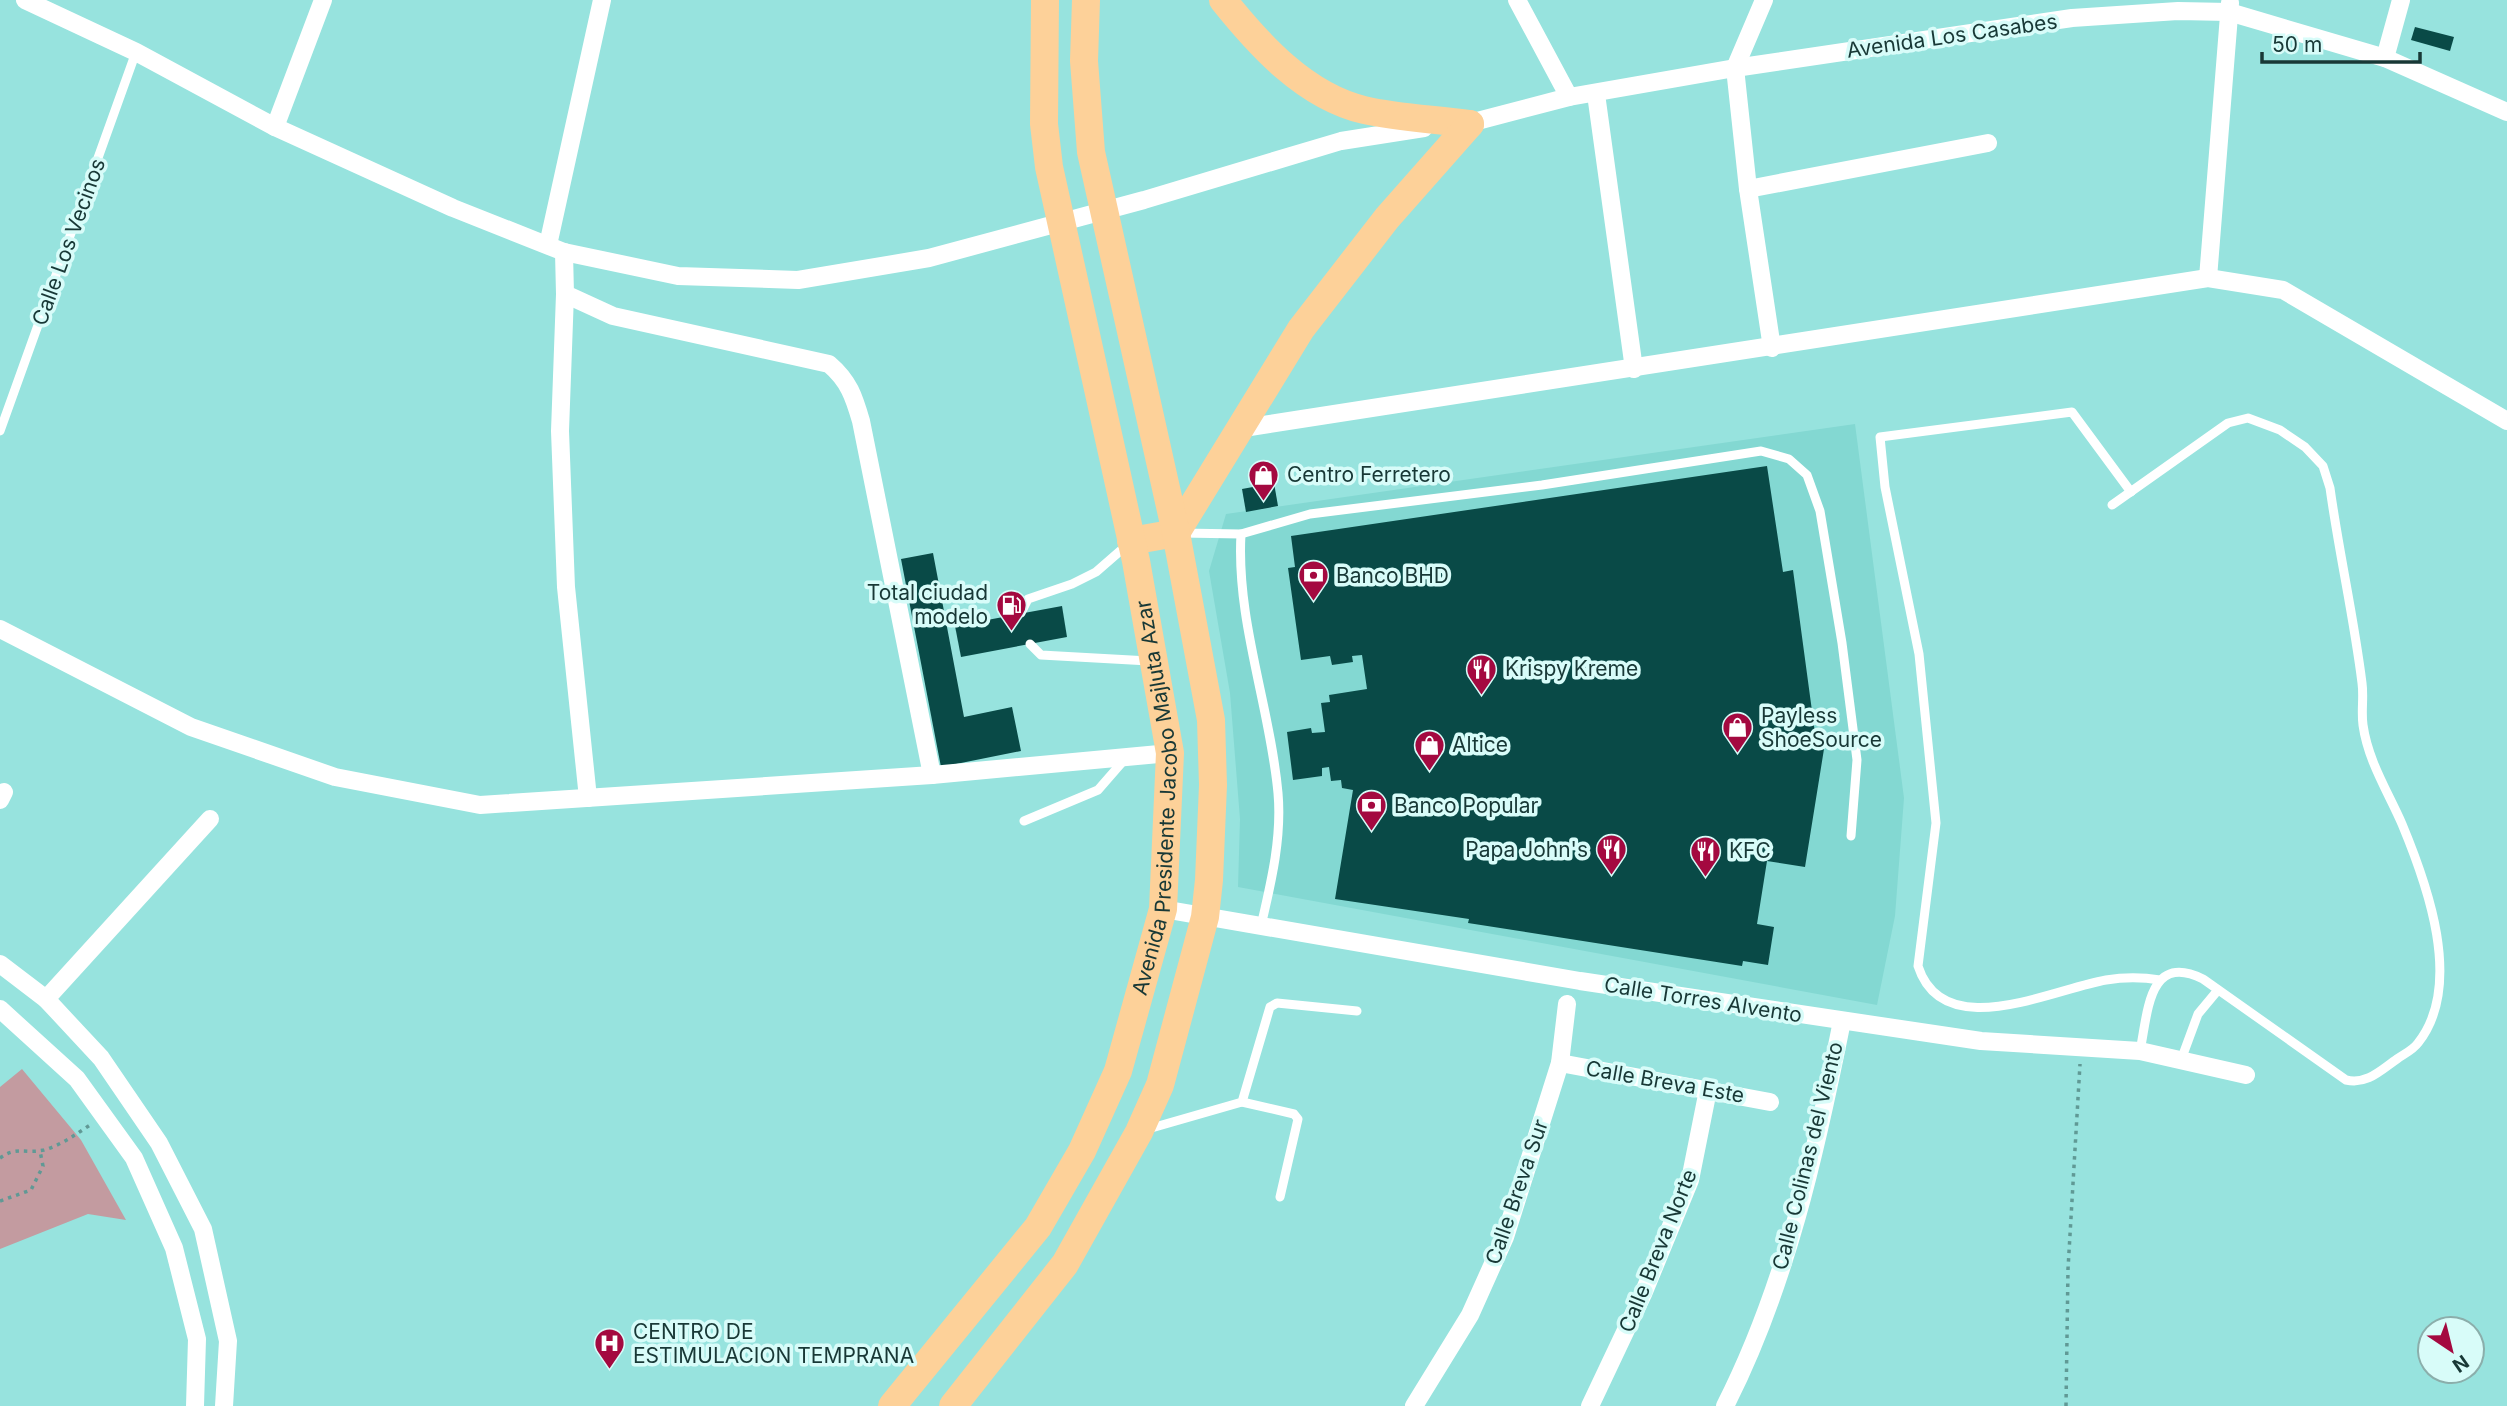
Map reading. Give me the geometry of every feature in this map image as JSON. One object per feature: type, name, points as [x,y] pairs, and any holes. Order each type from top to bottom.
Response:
[{"type":"main road","name":"Avenida Presidente Jacobo Majluta Azar","points":[[892,1406],[1038,1227],[1082,1151],[1118,1071],[1163,909],[1171,753],[1131,541],[1049,167],[1044,124],[1045,0]]},
{"type":"main road","points":[[953,1406],[1065,1264],[1139,1132],[1160,1085],[1205,917],[1213,785],[1211,720],[1176,533],[1091,152],[1084,61],[1086,0]]},
{"type":"main road","points":[[1223,0],[1254,39],[1309,85],[1362,110],[1470,124]]},
{"type":"main road","points":[[1131,541],[1176,533],[1300,329],[1336,281],[1470,124]]},
{"type":"street","name":"Avenida Los Casabes","points":[[25,0],[136,52],[275,127],[453,208],[556,249],[678,276],[798,280],[929,258],[1144,200],[1340,141],[1389,132],[1470,124],[1515,108],[1735,68],[2072,18],[2230,6],[2385,58],[2507,112]]},
{"type":"street","points":[[275,127],[323,0]]},
{"type":"street","points":[[588,798],[566,587],[560,431],[565,294],[556,249],[602,0]]},
{"type":"street","points":[[1517,0],[1569,97]]},
{"type":"street","points":[[1765,0],[1735,68],[1748,189],[1772,348]]},
{"type":"street","points":[[2072,18],[2073,0]]},
{"type":"street","points":[[2385,58],[2401,0]]},
{"type":"street","points":[[2208,278],[2230,6]]},
{"type":"street","points":[[1596,94],[1634,369]]},
{"type":"street","points":[[1748,189],[1988,143]]},
{"type":"street","points":[[1237,429],[1772,348],[2208,278],[2283,290],[2507,421]]},
{"type":"street","points":[[565,294],[613,316],[829,364],[842,375],[852,389],[861,422],[932,775]]},
{"type":"street","points":[[0,628],[191,727],[335,777],[480,805],[932,775],[1171,753]]},
{"type":"street","points":[[46,999],[210,819]]},
{"type":"street","name":"Calle Torres Alvento","points":[[1163,909],[1580,981],[1981,1041],[2140,1051],[2246,1075]]},
{"type":"street","points":[[0,964],[46,999],[101,1058],[159,1143],[203,1228],[228,1341],[224,1406]]},
{"type":"street","name":"Calle Breva Sur","points":[[1414,1406],[1470,1315],[1505,1237],[1560,1063],[1567,1004]]},
{"type":"street","points":[[0,1009],[77,1079],[134,1158],[174,1248],[197,1339],[195,1406]]},
{"type":"street","name":"Calle Colinas del Viento","points":[[1725,1406],[1753,1352],[1795,1226],[1825,1107],[1842,1021]]},
{"type":"street","name":"Calle Breva Este","points":[[1560,1063],[1770,1102]]},
{"type":"street","name":"Calle Breva Norte","points":[[1590,1406],[1643,1294],[1690,1180],[1709,1090]]},
{"type":"lane","name":"Calle Los Vecinos","points":[[0,431],[136,52]]},
{"type":"lane","points":[[2130,492],[2072,412],[1880,437],[1885,487],[1919,654],[1936,823],[1917,966],[1923,984],[1949,1004],[1970,1009],[2024,1001],[2104,981],[2140,976],[2160,980]]},
{"type":"lane","points":[[2112,505],[2228,423],[2248,418],[2305,447],[2323,467],[2330,488],[2362,685],[2363,724],[2370,753],[2402,826],[2431,910],[2441,962],[2436,1000],[2427,1030],[2417,1045],[2366,1080],[2346,1080],[2187,971],[2171,972],[2160,980],[2152,992],[2140,1051]]},
{"type":"lane","points":[[1176,533],[1241,534],[1310,514],[1542,485],[1761,451],[1789,459],[1807,475],[1819,511],[1840,630],[1857,760],[1851,836]]},
{"type":"lane","points":[[1241,534],[1242,594],[1278,794],[1273,875],[1261,926]]},
{"type":"lane","points":[[1021,613],[1028,599],[1072,584],[1096,572],[1131,541]]},
{"type":"lane","points":[[1030,644],[1041,655],[1154,661]]},
{"type":"lane","points":[[1024,821],[1098,790],[1126,757]]},
{"type":"lane","points":[[2181,1060],[2197,1014],[2218,990]]},
{"type":"lane","points":[[1242,1102],[1270,1007],[1277,1003],[1357,1011]]},
{"type":"lane","points":[[1139,1132],[1242,1102],[1294,1114],[1298,1119],[1280,1197]]},
{"type":"path","points":[[2066,1406],[2068,1269],[2081,1048]]},
{"type":"path","points":[[0,1158],[12,1149],[40,1151],[60,1145],[103,1115]]},
{"type":"path","points":[[0,1200],[30,1190],[43,1166],[40,1151]]},
{"type":"shaded area","points":[[1855,424],[1904,798],[1895,916],[1877,1005],[1238,887],[1240,819],[1230,693],[1209,571],[1226,514]]},
{"type":"shaded area","points":[[22,1069],[81,1140],[126,1220],[88,1214],[0,1249],[0,1087]]},
{"type":"building","points":[[2415,27],[2454,37],[2450,51],[2411,40]]},
{"type":"building","points":[[1767,466],[1783,572],[1793,570],[1817,748],[1824,749],[1805,867],[1767,861],[1757,924],[1774,927],[1768,965],[1743,961],[1742,966],[1335,899],[1353,790],[1342,788],[1341,780],[1331,781],[1329,767],[1322,768],[1322,776],[1293,780],[1287,732],[1311,728],[1312,733],[1325,732],[1321,703],[1330,702],[1329,695],[1367,689],[1362,655],[1352,656],[1353,662],[1332,665],[1330,656],[1301,660],[1288,568],[1295,567],[1291,536]]},
{"type":"building","points":[[1274,483],[1278,506],[1246,512],[1242,489]]},
{"type":"building","points":[[933,553],[964,717],[1012,707],[1021,751],[941,767],[901,559]]},
{"type":"building","name":"Total ciudad modelo","points":[[1062,606],[1067,637],[961,657],[955,626]]},
{"type":"place","name":"Centro Ferretero","points":[[1264,502]]},
{"type":"place","name":"Banco BHD","points":[[1313,603]]},
{"type":"place","name":"Total ciudad modelo","points":[[1011,632]]},
{"type":"place","name":"Krispy Kreme","points":[[1482,696]]},
{"type":"place","name":"Payless ShoeSource","points":[[1738,755]]},
{"type":"place","name":"Altice","points":[[1429,772]]},
{"type":"place","name":"Banco Popular","points":[[1371,833]]},
{"type":"place","name":"Papa John's","points":[[1611,877]]},
{"type":"place","name":"KFC","points":[[1706,878]]},
{"type":"place","name":"CENTRO DE ESTIMULACION TEMPRANA","points":[[610,1371]]}]
